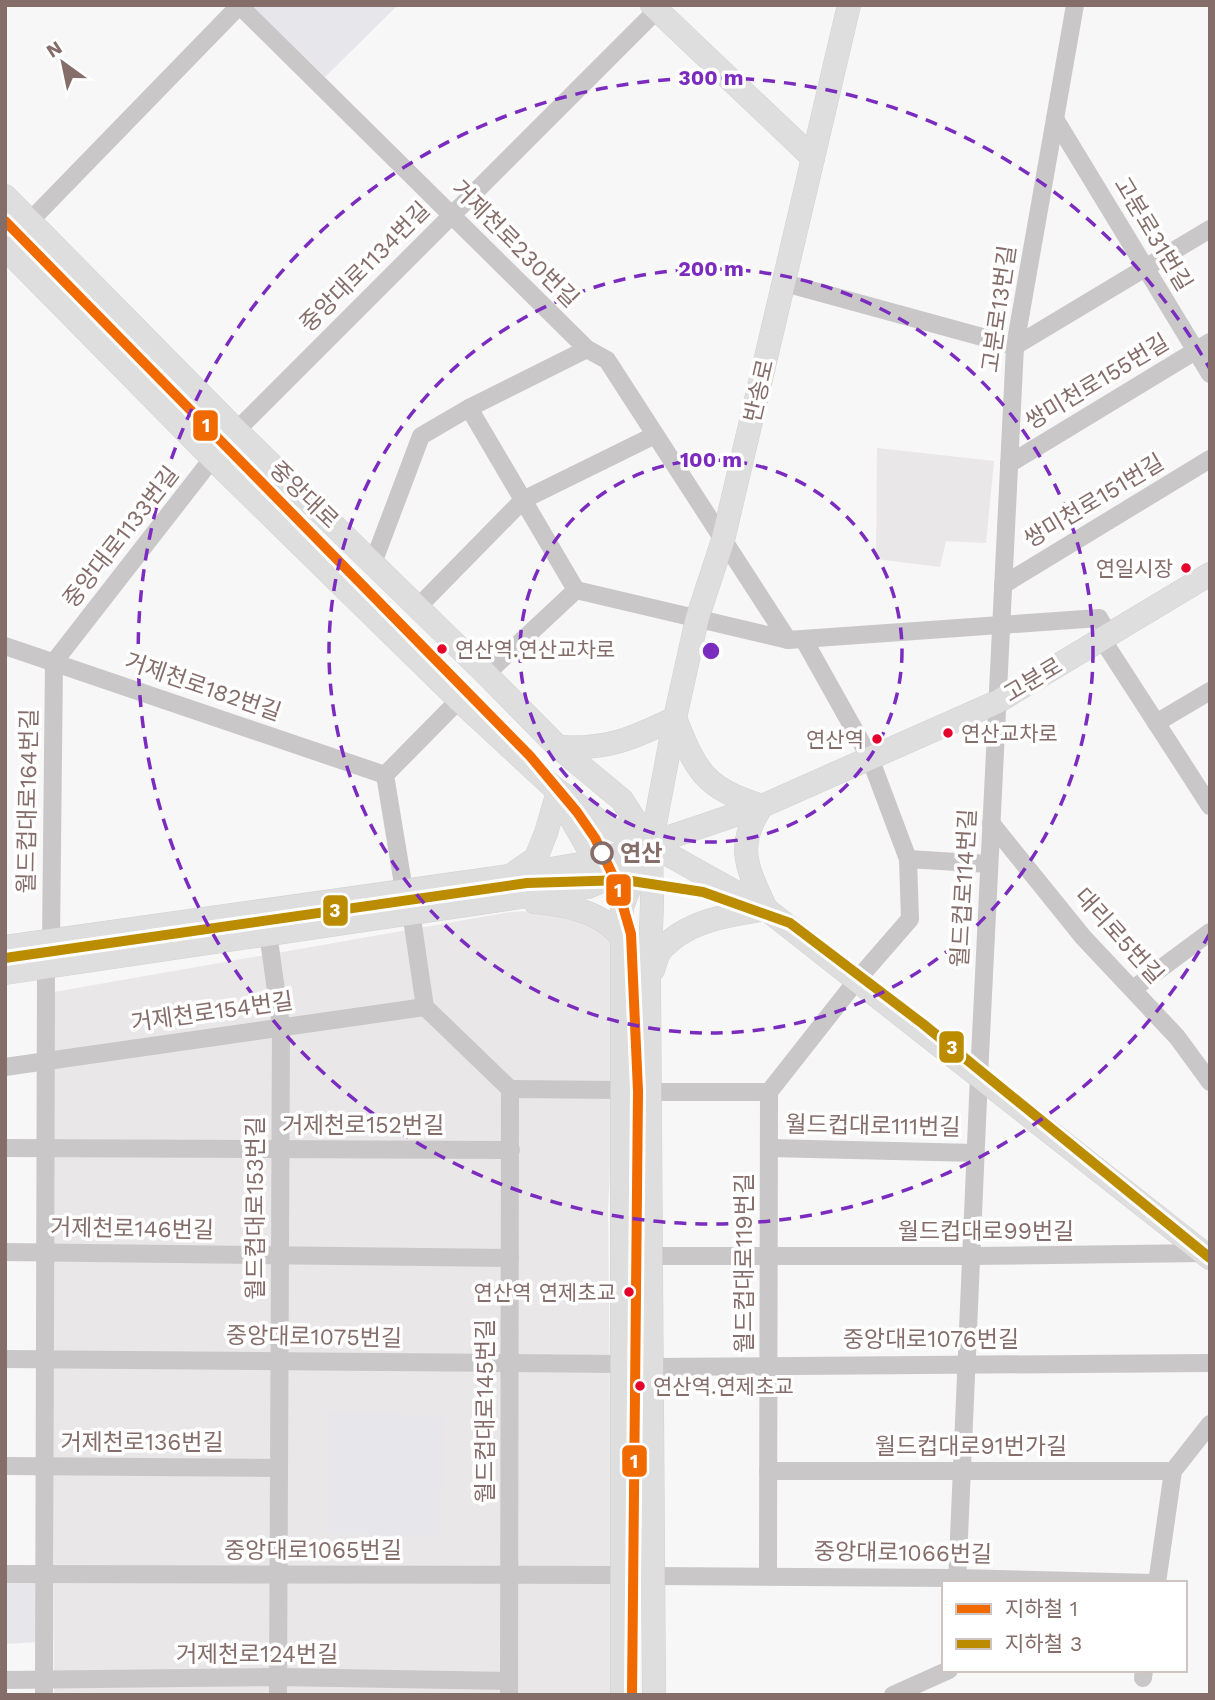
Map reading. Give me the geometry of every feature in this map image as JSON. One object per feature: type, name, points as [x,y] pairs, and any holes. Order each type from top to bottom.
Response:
[{"type":"main road","name":"반송로","points":[[651,845],[697,619],[723,540],[849,5]]},
{"type":"main road","points":[[654,8],[813,158]]},
{"type":"main road","name":"중앙대로","points":[[5,196],[30,220],[225,443],[459,700],[555,791],[606,825],[651,845]]},
{"type":"main road","name":"중앙대로","points":[[6,250],[225,443],[373,563],[558,747],[622,800],[651,845]]},
{"type":"main road","name":"고분로","points":[[601,869],[651,845],[762,806],[997,702],[1210,574]]},
{"type":"main road","points":[[558,747],[584,749],[611,745],[675,718],[692,760],[714,785],[737,799],[762,806],[750,824],[746,841],[748,868],[766,909]]},
{"type":"main road","points":[[555,791],[622,907]]},
{"type":"main road","points":[[510,876],[536,858],[547,833],[555,791]]},
{"type":"main road","points":[[622,1695],[622,907],[633,878],[651,845]]},
{"type":"main road","points":[[651,845],[766,909],[1207,1255]]},
{"type":"main road","points":[[651,845],[649,982],[654,1695]]},
{"type":"main road","points":[[5,947],[262,912],[407,901],[500,899],[588,887],[601,869]]},
{"type":"main road","points":[[5,973],[268,933],[510,876],[601,869]]},
{"type":"main road","points":[[500,899],[570,908],[608,924],[623,942]]},
{"type":"main road","points":[[649,982],[660,951],[681,934],[709,920],[766,909]]},
{"type":"street","name":"거제천로230번길","points":[[240,5],[587,349],[607,359],[723,540],[796,640],[870,758],[908,859],[910,919],[857,981]]},
{"type":"street","points":[[30,220],[240,5]]},
{"type":"street","name":"고분로13번길","points":[[997,702],[1015,346],[1075,5]]},
{"type":"street","name":"중앙대로1134번길","points":[[225,443],[654,8]]},
{"type":"street","name":"고분로31번길","points":[[1055,119],[1144,268],[1203,346],[1210,374]]},
{"type":"street","points":[[785,283],[1015,346],[1210,229]]},
{"type":"street","name":"쌍미천로155번길","points":[[1009,464],[1203,346]]},
{"type":"street","points":[[373,563],[421,436],[469,408],[587,349]]},
{"type":"street","points":[[469,408],[576,590],[796,640],[1099,618],[1105,637],[1210,806]]},
{"type":"street","points":[[418,607],[523,500],[655,435]]},
{"type":"street","name":"중앙대로1133번길","points":[[54,663],[225,443]]},
{"type":"street","name":"쌍미천로151번길","points":[[1003,585],[1210,459]]},
{"type":"street","points":[[486,674],[576,590]]},
{"type":"street","name":"거제천로182번길","points":[[5,646],[385,775]]},
{"type":"street","name":"월드컵대로164번길","points":[[51,940],[54,663]]},
{"type":"street","points":[[1156,723],[1210,691]]},
{"type":"street","points":[[459,700],[385,775],[425,1006],[510,1089],[623,1090]]},
{"type":"street","name":"월드컵로114번길","points":[[979,1076],[997,702]]},
{"type":"street","name":"대리로5번길","points":[[991,823],[1083,937],[1177,1037],[1210,1082]]},
{"type":"street","points":[[908,859],[989,864]]},
{"type":"street","points":[[1133,989],[1210,932]]},
{"type":"street","name":"월드컵대로153번길","points":[[268,933],[281,1026],[278,1686]]},
{"type":"street","points":[[44,1687],[46,967]]},
{"type":"street","points":[[651,1092],[769,1093],[857,981]]},
{"type":"street","name":"거제천로154번길","points":[[5,1067],[425,1006]]},
{"type":"street","name":"월드컵대로111번길","points":[[957,1580],[979,1076]]},
{"type":"street","name":"월드컵대로145번길","points":[[509,1688],[510,1089]]},
{"type":"street","name":"월드컵대로119번길","points":[[768,1576],[769,1093]]},
{"type":"street","name":"거제천로152번길","points":[[5,1148],[511,1150]]},
{"type":"street","name":"월드컵대로111번길","points":[[769,1148],[976,1153]]},
{"type":"street","name":"거제천로146번길","points":[[5,1252],[510,1258]]},
{"type":"street","name":"월드컵대로99번길","points":[[652,1256],[1207,1255]]},
{"type":"street","name":"중앙대로1075번길","points":[[5,1359],[622,1364]]},
{"type":"street","name":"중앙대로1076번길","points":[[652,1367],[1210,1363]]},
{"type":"street","points":[[1155,1581],[1173,1471],[1210,1424]]},
{"type":"street","name":"거제천로136번길","points":[[5,1466],[279,1468]]},
{"type":"street","name":"월드컵대로91번가길","points":[[768,1471],[1173,1471]]},
{"type":"street","name":"중앙대로1065번길","points":[[5,1574],[621,1575]]},
{"type":"street","name":"중앙대로1066번길","points":[[653,1576],[1023,1581]]},
{"type":"street","points":[[892,1695],[944,1672]]},
{"type":"street","name":"거제천로124번길","points":[[5,1680],[44,1687],[509,1688]]},
{"type":"shaded area","points":[[252,5],[398,5],[325,77]]},
{"type":"shaded area","points":[[877,448],[994,461],[986,543],[946,541],[940,567],[876,559]]},
{"type":"shaded area","points":[[553,910],[590,922],[618,947],[618,1029],[608,1207],[613,1695],[54,1695],[54,992],[510,912]]},
{"type":"shaded area","points":[[328,1412],[445,1416],[439,1537],[327,1534]]},
{"type":"shaded area","points":[[5,1578],[39,1578],[39,1642],[5,1644]]},
{"type":"metro line","name":"1","points":[[5,221],[530,756],[595,838],[616,882],[631,934],[638,1091],[632,1695]]},
{"type":"metro line","name":"3","points":[[5,958],[527,883],[625,880],[703,892],[790,923],[923,1024],[1210,1258]]},
{"type":"place","name":"연일시장","points":[[1186,568]]},
{"type":"place","name":"연산역.연산교차로","points":[[442,649]]},
{"type":"place","name":"연산교차로","points":[[948,733]]},
{"type":"place","name":"연산역","points":[[877,739]]},
{"type":"place","name":"연산","points":[[602,853]]},
{"type":"place","name":"연산역 연제초교","points":[[629,1292]]},
{"type":"place","name":"연산역.연제초교","points":[[640,1386]]}]
